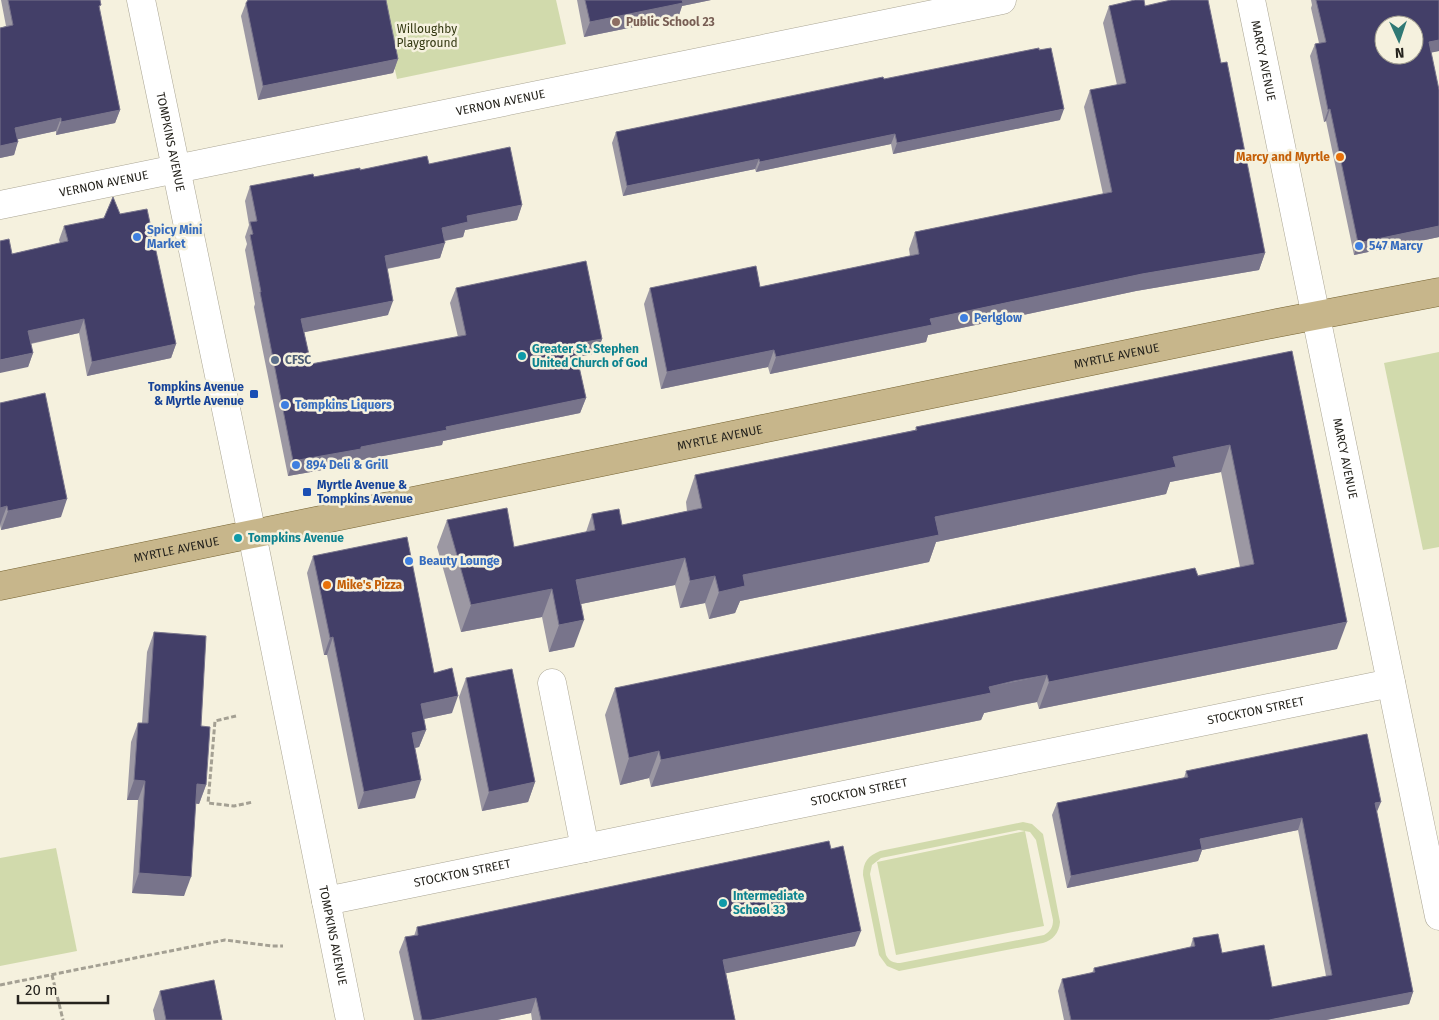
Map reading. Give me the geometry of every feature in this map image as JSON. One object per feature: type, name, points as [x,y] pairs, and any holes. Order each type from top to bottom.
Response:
[{"type":"main road","name":"MYRTLE AVENUE","points":[[0,586],[1439,292]]},
{"type":"street","name":"TOMPKINS AVENUE","points":[[141,0],[252,534],[350,1020]]},
{"type":"street","name":"VERNON AVENUE","points":[[0,205],[1002,0]]},
{"type":"street","name":"MARCY AVENUE","points":[[1251,0],[1439,916]]},
{"type":"street","points":[[552,683],[585,848]]},
{"type":"street","name":"STOCKTON STREET","points":[[326,901],[1391,683]]},
{"type":"path","points":[[236,716],[216,721],[208,803],[234,806],[253,802]]},
{"type":"path","points":[[0,985],[225,940],[283,946]]},
{"type":"path","points":[[52,975],[63,1020]]},
{"type":"green space","name":"Willoughby Playground","points":[[380,0],[556,0],[566,44],[397,79]]},
{"type":"green space","points":[[1439,352],[1439,547],[1423,550],[1384,363]]},
{"type":"green space","points":[[1023,822],[1032,824],[1043,834],[1060,922],[1057,933],[1053,938],[1043,943],[899,971],[887,966],[879,955],[863,875],[867,860],[880,851]],"holes":[[[1019,830],[1030,832],[1036,840],[1053,920],[1052,927],[1048,932],[1044,935],[900,963],[888,959],[870,874],[872,865],[881,858]]]},
{"type":"green space","points":[[1025,831],[1044,926],[896,955],[877,862]]},
{"type":"green space","points":[[56,848],[77,951],[0,966],[0,858]]},
{"type":"building","points":[[8,0],[100,0],[101,5],[99,6],[120,110],[61,122],[61,118],[15,128],[18,142],[0,146],[0,28],[13,25]]},
{"type":"building","points":[[248,0],[386,0],[398,59],[263,86],[246,3]]},
{"type":"building","points":[[585,0],[682,0],[683,3],[590,22]]},
{"type":"building","points":[[1135,0],[1144,0],[1145,6],[1171,0],[1208,0],[1221,63],[1227,62],[1265,253],[1142,274],[930,319],[932,325],[776,357],[774,350],[667,372],[650,288],[756,266],[760,287],[919,254],[915,232],[1112,192],[1090,90],[1126,83],[1109,6]]},
{"type":"building","points":[[1316,0],[1439,0],[1439,40],[1429,42],[1439,90],[1439,226],[1358,243],[1315,44],[1326,42]]},
{"type":"building","points":[[1039,48],[1039,50],[1051,48],[1064,109],[897,143],[895,134],[760,162],[759,159],[627,186],[616,132],[883,77],[884,79]]},
{"type":"building","points":[[510,147],[522,205],[467,216],[468,222],[442,228],[445,243],[385,256],[393,301],[301,319],[311,364],[466,335],[456,288],[586,261],[602,339],[574,344],[586,398],[446,427],[447,430],[361,447],[361,449],[293,461],[250,235],[253,234],[250,222],[257,221],[250,186],[313,174],[314,177],[360,168],[360,170],[427,156],[429,164]]},
{"type":"building","points":[[113,197],[120,214],[147,209],[176,344],[92,362],[84,319],[28,331],[33,353],[0,360],[0,241],[9,239],[12,254],[68,241],[64,226],[104,218]]},
{"type":"building","points":[[1292,351],[1347,622],[1049,682],[1047,675],[1014,681],[989,687],[991,693],[661,760],[659,751],[629,758],[615,688],[1195,568],[1198,576],[1254,564],[1230,445],[1173,457],[1176,467],[935,517],[939,535],[743,575],[745,586],[719,592],[715,576],[690,581],[685,558],[576,580],[584,620],[559,625],[552,589],[471,605],[447,520],[507,508],[514,547],[595,530],[592,514],[619,509],[622,525],[702,508],[695,475],[917,430],[916,427]]},
{"type":"building","points":[[45,393],[67,499],[8,511],[7,506],[0,508],[0,403]]},
{"type":"building","points":[[407,537],[434,673],[452,668],[458,696],[421,704],[426,730],[412,733],[421,780],[364,792],[333,637],[330,638],[313,556]]},
{"type":"building","points":[[154,632],[206,636],[201,726],[210,727],[206,785],[197,784],[191,877],[139,873],[145,781],[134,780],[138,723],[148,723]]},
{"type":"building","points":[[512,669],[535,782],[489,792],[466,678]]},
{"type":"building","points":[[1367,734],[1381,802],[1375,803],[1413,992],[1269,1020],[1071,1020],[1062,979],[1095,972],[1094,968],[1195,946],[1193,938],[1218,934],[1222,953],[1264,945],[1272,987],[1332,975],[1302,818],[1200,839],[1202,849],[1071,876],[1057,803],[1188,777],[1186,771]]},
{"type":"building","name":"Intermediate School 33","points":[[829,841],[831,849],[843,846],[861,931],[723,960],[735,1020],[541,1020],[536,998],[431,1020],[422,1020],[405,937],[418,935],[417,927]]},
{"type":"building","points":[[214,980],[222,1020],[166,1020],[160,991]]},
{"type":"place","name":"Public School 23","points":[[616,22]]},
{"type":"place","name":"Marcy and Myrtle","points":[[1340,157]]},
{"type":"place","name":"Spicy Mini Market","points":[[137,237]]},
{"type":"place","name":"547 Marcy","points":[[1359,246]]},
{"type":"place","name":"Perlglow","points":[[964,318]]},
{"type":"place","name":"Greater St. Stephen United Church of God","points":[[522,356]]},
{"type":"place","name":"CFSC","points":[[275,360]]},
{"type":"place","name":"Tompkins Avenue & Myrtle Avenue","points":[[254,394]]},
{"type":"place","name":"Tompkins Liquors","points":[[285,405]]},
{"type":"place","name":"894 Deli & Grill","points":[[296,465]]},
{"type":"place","name":"Myrtle Avenue & Tompkins Avenue","points":[[307,492]]},
{"type":"place","name":"Tompkins Avenue","points":[[238,538]]},
{"type":"place","name":"Beauty Lounge","points":[[409,561]]},
{"type":"place","name":"Mike's Pizza","points":[[327,585]]},
{"type":"place","name":"Intermediate School 33","points":[[723,903]]}]
